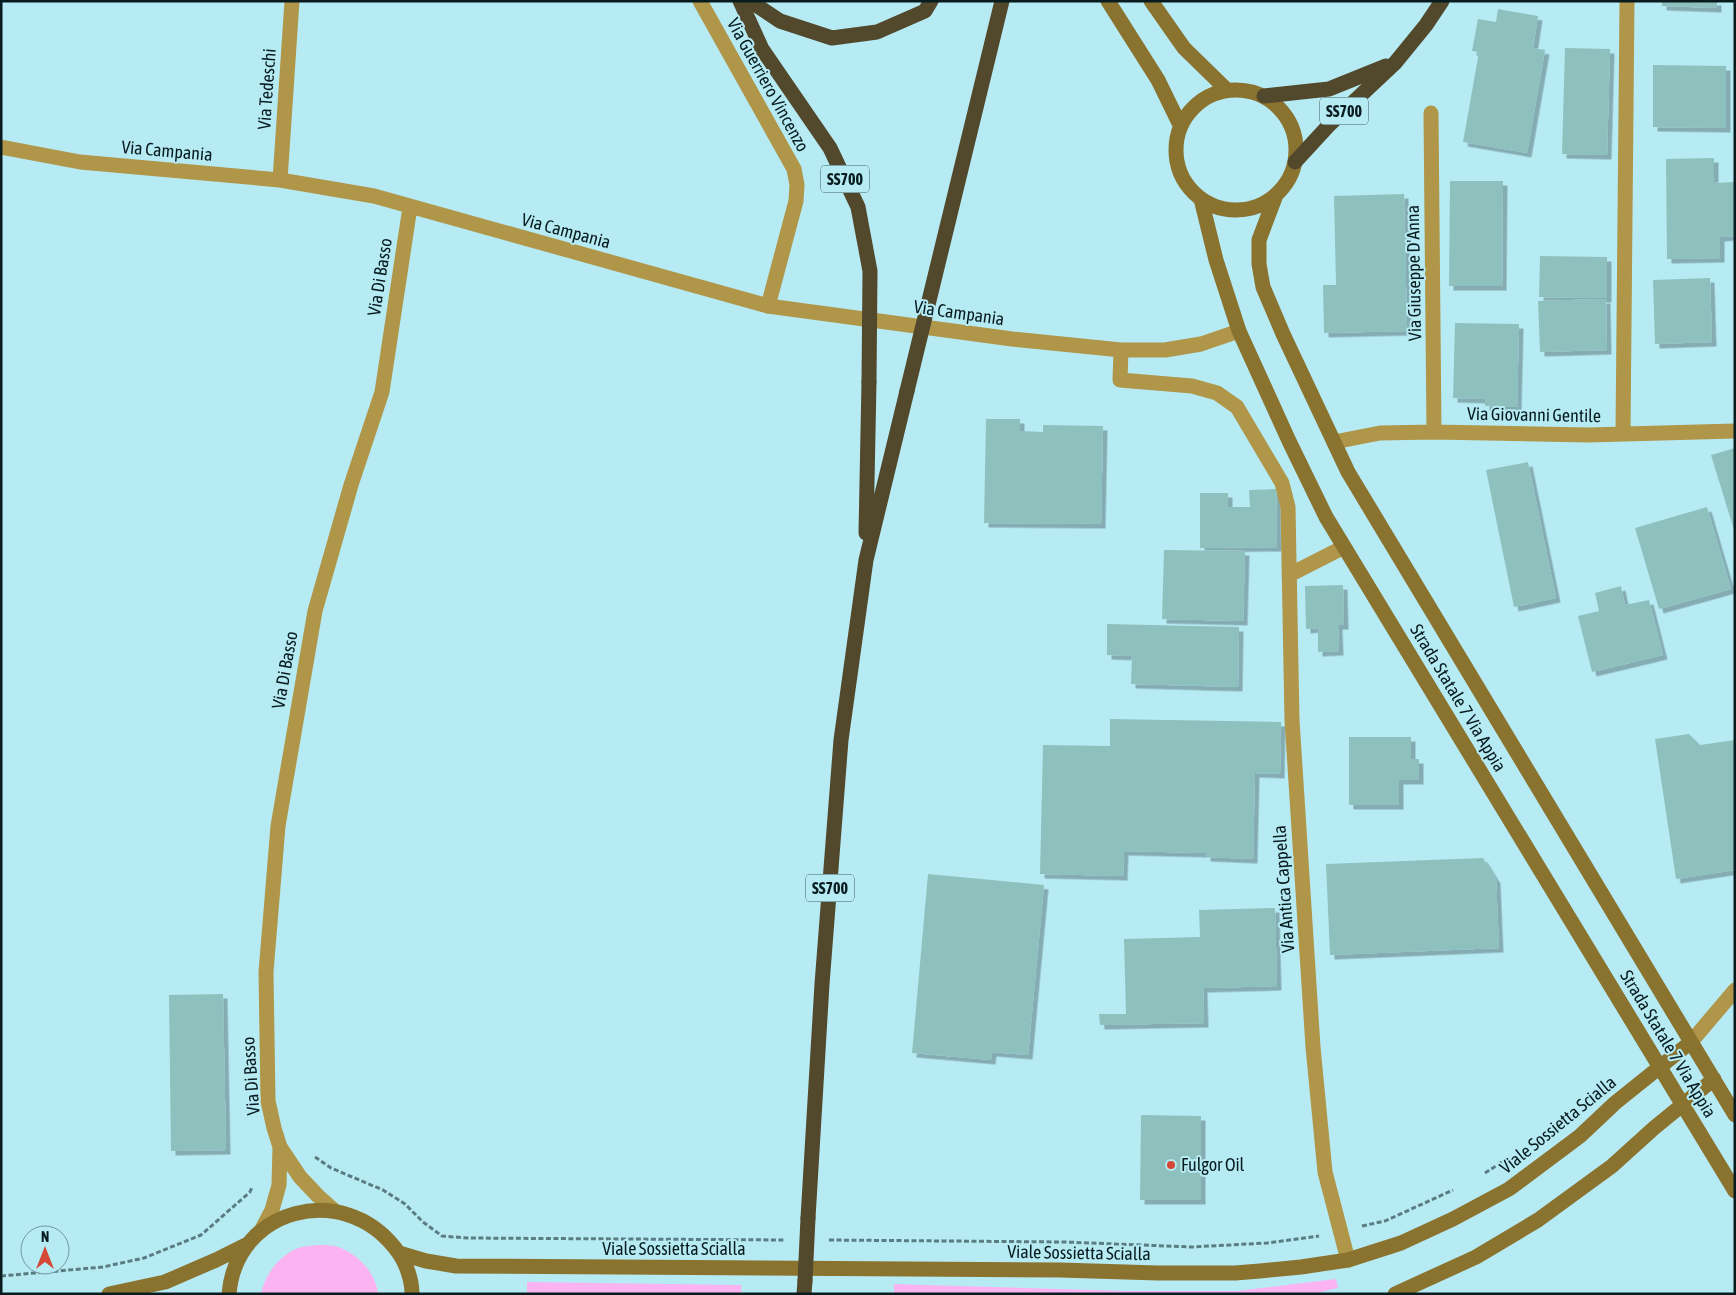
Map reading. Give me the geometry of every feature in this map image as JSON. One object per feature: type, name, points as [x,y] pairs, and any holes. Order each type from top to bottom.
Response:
[{"type":"highway","name":"SS700","points":[[740,1],[762,49],[830,148],[858,208],[870,270],[866,560]]},
{"type":"highway","points":[[750,1],[780,21],[832,38],[877,32],[925,11],[931,1]]},
{"type":"highway","name":"SS700","points":[[805,1287],[822,984],[841,740],[866,560],[1002,1]]},
{"type":"highway","name":"SS700","points":[[1295,162],[1330,124],[1395,63],[1426,25],[1442,1]]},
{"type":"highway","name":"SS700","points":[[1264,96],[1329,89],[1395,63]]},
{"type":"main road","points":[[1108,1],[1158,80],[1180,125]]},
{"type":"main road","points":[[1151,1],[1184,48],[1227,90]]},
{"type":"main road","name":"Strada Statale 7 Via Appia","points":[[1227,90],[1246,90],[1264,96],[1277,105],[1294,131],[1296,146],[1295,162],[1288,180],[1276,195],[1259,206],[1239,210],[1219,208],[1201,200],[1186,185],[1177,166],[1175,145],[1180,125],[1191,108],[1208,96],[1227,90]]},
{"type":"main road","name":"Strada Statale 7 Via Appia","points":[[1276,195],[1260,240],[1259,264],[1263,287],[1348,472],[1735,1115]]},
{"type":"main road","name":"Strada Statale 7 Via Appia","points":[[1201,200],[1216,260],[1239,331],[1326,517],[1735,1191]]},
{"type":"main road","name":"Viale Sossietta Scialla","points":[[399,1253],[426,1261],[456,1266],[1060,1270],[1158,1273],[1235,1273],[1301,1267],[1348,1260],[1401,1243],[1453,1219],[1509,1189],[1580,1136],[1615,1103],[1691,1042]]},
{"type":"main road","points":[[1395,1294],[1476,1257],[1538,1220],[1612,1166],[1714,1079]]},
{"type":"main road","points":[[229,1294],[233,1274],[240,1258],[249,1244],[262,1231],[278,1220],[296,1213],[316,1210],[335,1211],[354,1216],[372,1225],[387,1238],[399,1253],[408,1271],[412,1294]]},
{"type":"main road","points":[[109,1294],[165,1282],[249,1244]]},
{"type":"street","name":"Via Tedeschi","points":[[280,180],[292,1]]},
{"type":"street","name":"Via Guerriero Vincenzo","points":[[700,1],[789,161],[796,177],[796,202],[768,306]]},
{"type":"street","points":[[1623,434],[1627,1]]},
{"type":"street","name":"Via Giuseppe D'Anna","points":[[1431,113],[1434,432]]},
{"type":"street","name":"Via Campania","points":[[1,147],[80,162],[280,180],[374,196],[410,208],[768,306],[1012,339],[1121,350],[1166,350],[1201,344],[1239,331]]},
{"type":"street","name":"Via Di Basso","points":[[262,1231],[272,1210],[279,1184],[280,1148],[268,1101],[266,972],[278,826],[315,611],[350,485],[382,392],[410,208]]},
{"type":"street","points":[[1121,350],[1120,380],[1192,386],[1217,393],[1238,407],[1282,483],[1289,516],[1289,575],[1344,547]]},
{"type":"street","name":"Via Giovanni Gentile","points":[[1334,442],[1380,433],[1434,432],[1588,435],[1735,431]]},
{"type":"street","name":"Via Antica Cappella","points":[[1289,575],[1292,720],[1313,1047],[1325,1172],[1348,1260]]},
{"type":"street","points":[[1691,1042],[1735,990]]},
{"type":"street","name":"Via Di Basso","points":[[280,1148],[300,1176],[335,1211]]},
{"type":"path","points":[[313,1154],[331,1168],[383,1190],[405,1204],[423,1222],[442,1236],[789,1240]]},
{"type":"path","points":[[1479,1177],[1510,1157]]},
{"type":"path","points":[[1,1276],[103,1267],[144,1258],[201,1235],[250,1192],[253,1185]]},
{"type":"path","points":[[828,1240],[1065,1242],[1192,1247],[1267,1243],[1310,1238],[1385,1221],[1454,1190]]},
{"type":"shaded area","points":[[318,1245],[338,1247],[359,1259],[374,1279],[378,1294],[261,1294],[269,1273],[279,1261],[298,1248]]},
{"type":"shaded area","points":[[1336,1279],[1338,1288],[1312,1294],[894,1294],[894,1284],[1126,1291],[1238,1291]]},
{"type":"shaded area","points":[[527,1282],[741,1285],[741,1294],[527,1294]]},
{"type":"building","points":[[1662,1],[1717,1],[1717,8],[1662,6]]},
{"type":"building","points":[[1498,9],[1538,16],[1533,48],[1545,50],[1527,153],[1463,142],[1479,52],[1472,51],[1478,19],[1496,22]]},
{"type":"building","points":[[1565,48],[1610,49],[1607,155],[1562,154]]},
{"type":"building","points":[[1653,65],[1726,66],[1726,128],[1653,127]]},
{"type":"building","points":[[1714,158],[1714,183],[1735,182],[1735,236],[1720,237],[1720,258],[1667,259],[1666,159]]},
{"type":"building","points":[[1450,181],[1503,181],[1502,286],[1449,286]]},
{"type":"building","points":[[1404,194],[1407,331],[1324,333],[1323,285],[1336,285],[1334,196]]},
{"type":"building","points":[[1540,256],[1607,257],[1607,298],[1539,297]]},
{"type":"building","points":[[1710,278],[1712,342],[1655,344],[1653,280]]},
{"type":"building","points":[[1606,299],[1607,350],[1540,352],[1538,301]]},
{"type":"building","points":[[1455,323],[1519,324],[1517,407],[1485,406],[1485,399],[1453,398]]},
{"type":"building","points":[[986,419],[1020,419],[1020,431],[1043,432],[1043,425],[1103,426],[1101,524],[984,523]]},
{"type":"building","points":[[1735,448],[1735,530],[1734,530],[1711,455]]},
{"type":"building","points":[[1528,462],[1556,598],[1514,607],[1486,470]]},
{"type":"building","points":[[1276,489],[1277,547],[1200,548],[1200,493],[1228,493],[1228,507],[1250,507],[1249,490]]},
{"type":"building","points":[[1707,507],[1731,589],[1659,609],[1635,528]]},
{"type":"building","points":[[1164,550],[1245,551],[1243,621],[1162,619]]},
{"type":"building","points":[[1343,585],[1344,625],[1338,625],[1339,651],[1318,652],[1318,628],[1306,629],[1305,586]]},
{"type":"building","points":[[1621,586],[1625,605],[1649,600],[1663,655],[1592,672],[1578,616],[1599,611],[1595,593]]},
{"type":"building","points":[[1107,624],[1239,627],[1238,687],[1131,684],[1132,656],[1107,655]]},
{"type":"building","points":[[1110,719],[1281,722],[1280,774],[1255,773],[1253,859],[1206,857],[1206,853],[1124,851],[1123,876],[1040,874],[1043,745],[1110,746]]},
{"type":"building","points":[[1689,734],[1700,745],[1735,740],[1735,870],[1676,879],[1655,739]]},
{"type":"building","points":[[1349,737],[1411,737],[1411,759],[1419,759],[1419,780],[1399,780],[1399,805],[1349,805]]},
{"type":"building","points":[[1483,858],[1496,879],[1499,948],[1330,955],[1326,864]]},
{"type":"building","points":[[928,874],[1044,885],[1028,1055],[992,1052],[991,1060],[912,1053]]},
{"type":"building","points":[[1275,908],[1277,986],[1203,988],[1204,1023],[1100,1025],[1099,1014],[1126,1014],[1124,939],[1200,937],[1199,910]]},
{"type":"building","points":[[223,994],[226,1150],[171,1151],[169,995]]},
{"type":"building","points":[[1141,1115],[1201,1116],[1201,1200],[1140,1200]]},
{"type":"place","name":"Fulgor Oil","points":[[1171,1165]]}]
